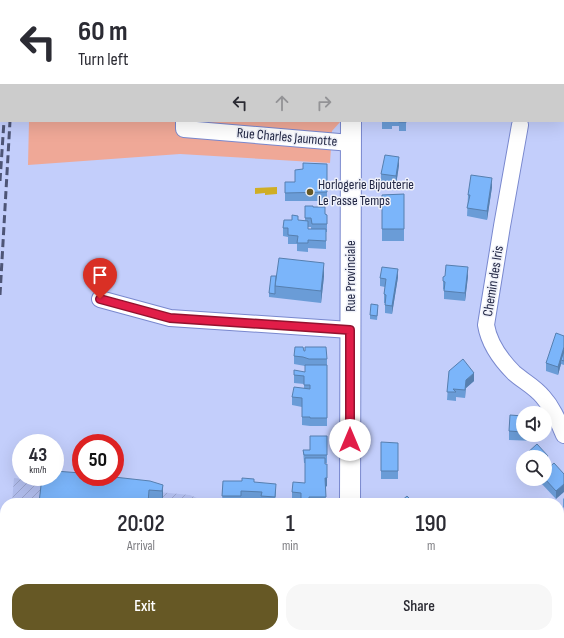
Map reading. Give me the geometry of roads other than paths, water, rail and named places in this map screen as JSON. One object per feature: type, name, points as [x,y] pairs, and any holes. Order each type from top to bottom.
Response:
[{"type":"main road","name":"Rue Provinciale","points":[[350,498],[351,122]]},
{"type":"street","name":"Rue Charles Jaumotte","points":[[184,122],[184,129],[351,143]]},
{"type":"street","name":"Chemin des Iris","points":[[520,125],[486,325],[487,333],[500,356],[514,373],[542,395],[552,410],[564,435]]},
{"type":"street","points":[[100,299],[170,318],[350,330]]},
{"type":"railway","points":[[0,181],[4,122]]},
{"type":"railway","points":[[0,295],[10,122]]},
{"type":"place","name":"Horlogerie Bijouterie Le Passe Temps","points":[[310,192]]}]
